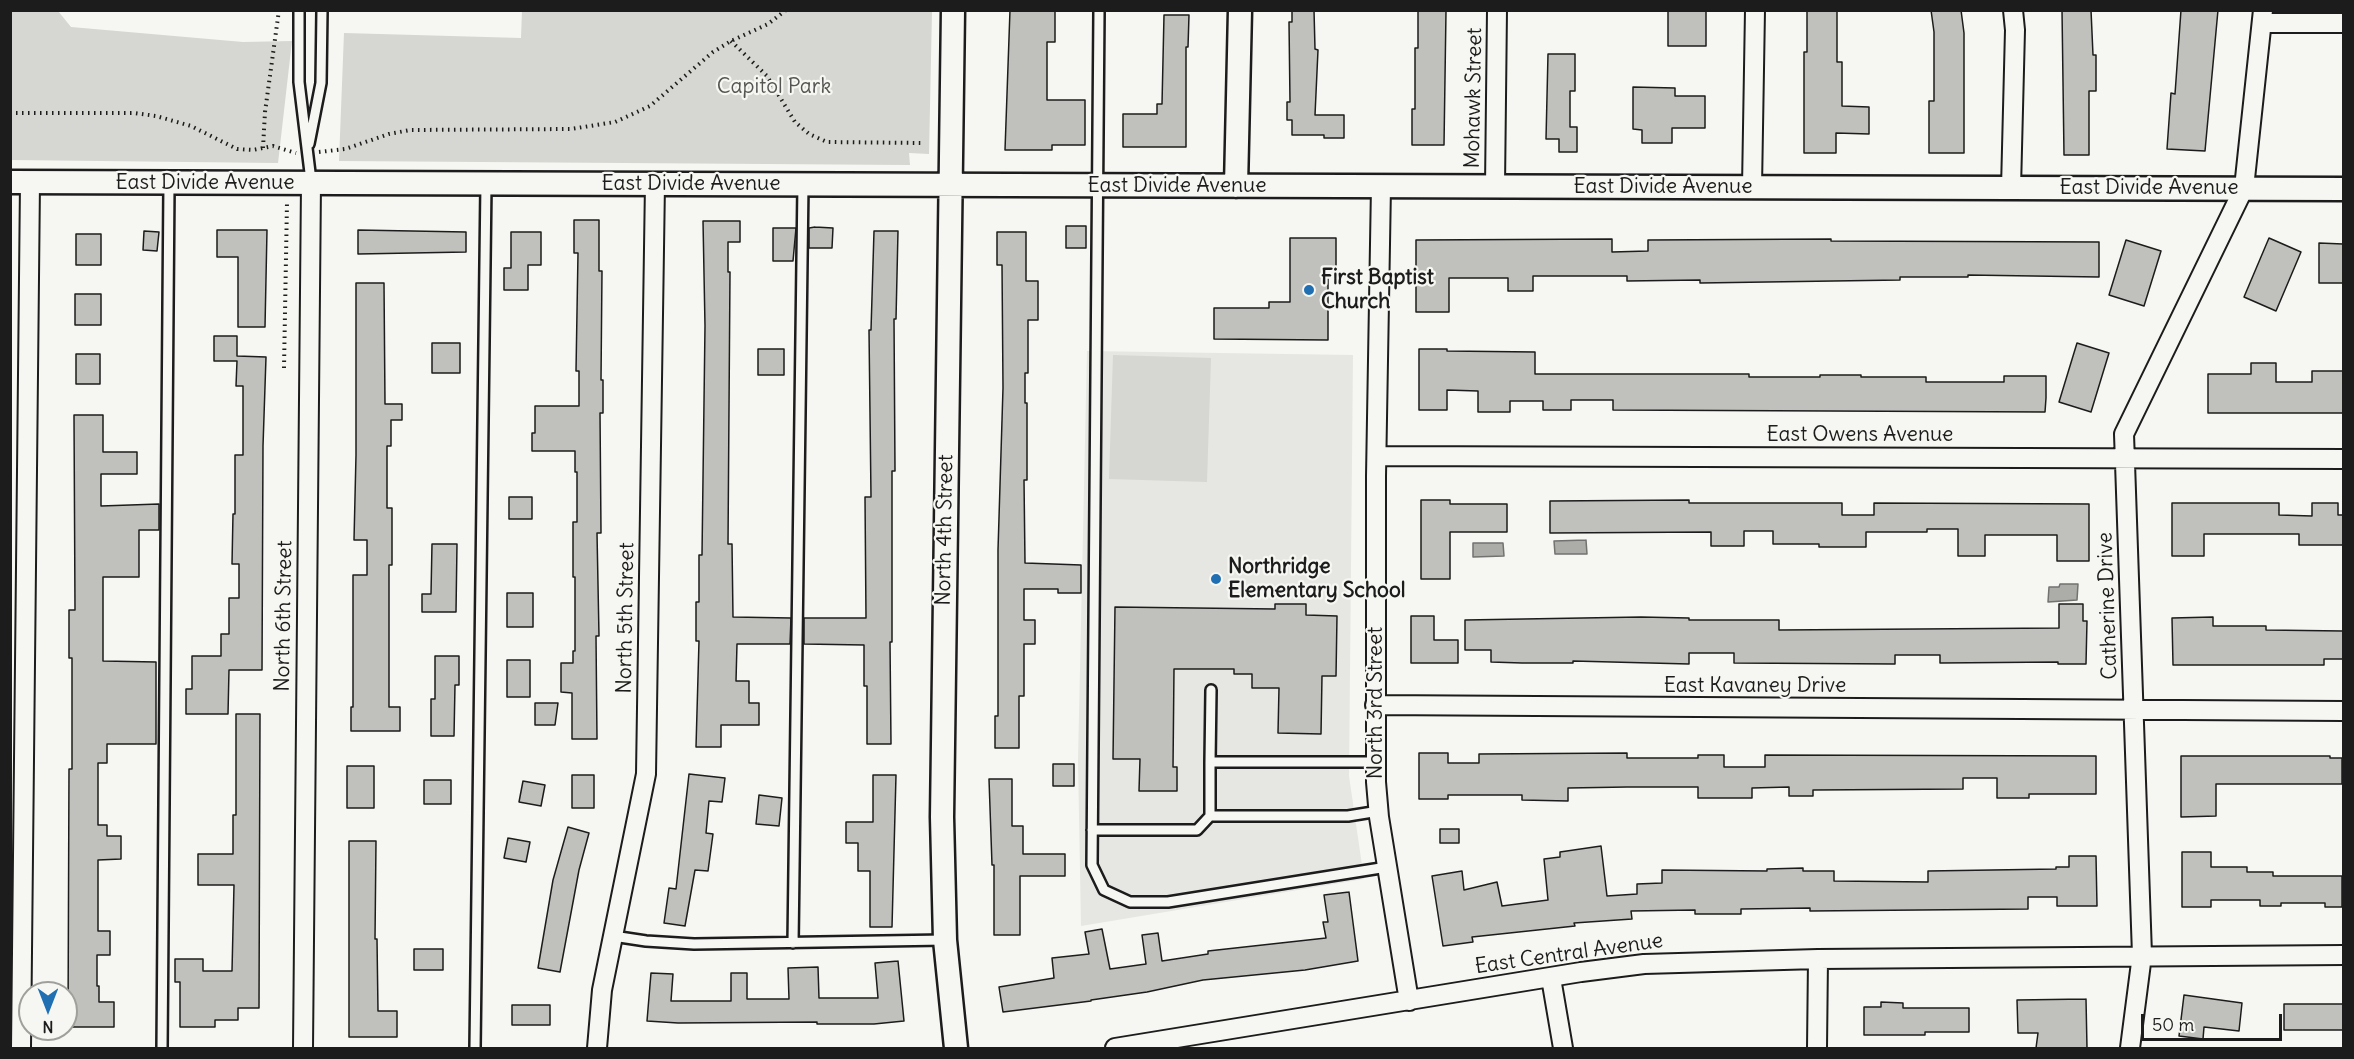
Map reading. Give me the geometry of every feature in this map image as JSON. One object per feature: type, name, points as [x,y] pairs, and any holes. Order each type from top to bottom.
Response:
[{"type":"street","name":"North 4th Street","points":[[953,10],[942,759],[945,940],[956,1048]]},
{"type":"street","points":[[1236,186],[1240,10]]},
{"type":"street","name":"Mohawk Street","points":[[1495,186],[1497,10]]},
{"type":"street","points":[[1752,187],[1755,10]]},
{"type":"street","points":[[2011,188],[2013,10]]},
{"type":"street","points":[[2263,17],[2343,23]]},
{"type":"street","name":"Catherine Drive","points":[[2130,1048],[2142,955],[2124,434],[2244,188],[2263,17]]},
{"type":"street","name":"East Divide Avenue","points":[[20,182],[2343,189]]},
{"type":"street","points":[[20,182],[21,1048]]},
{"type":"street","name":"North 6th Street","points":[[303,1048],[311,183]]},
{"type":"street","name":"North 5th Street","points":[[597,1048],[602,990],[646,774],[655,183]]},
{"type":"street","name":"North 3rd Street","points":[[1381,186],[1375,762],[1379,811],[1409,1001]]},
{"type":"street","name":"East Owens Avenue","points":[[1377,456],[2343,459]]},
{"type":"street","name":"East Kavaney Drive","points":[[1375,705],[2343,711]]},
{"type":"street","name":"East Central Avenue","points":[[1115,1048],[1644,964],[1818,959],[2343,955]]},
{"type":"street","points":[[1817,1048],[1818,959]]},
{"type":"street","points":[[1551,978],[1563,1048]]},
{"type":"lane","points":[[299,10],[299,82],[311,183]]},
{"type":"lane","points":[[308,153],[321,83],[322,10]]},
{"type":"lane","points":[[1099,10],[1092,866],[1104,890],[1130,902],[1168,902],[1388,867]]},
{"type":"lane","points":[[162,1048],[169,183]]},
{"type":"lane","points":[[475,1048],[486,183]]},
{"type":"lane","points":[[794,943],[803,184]]},
{"type":"lane","points":[[1092,830],[1197,830],[1210,816],[1211,690]]},
{"type":"lane","points":[[1210,762],[1375,762]]},
{"type":"lane","points":[[1210,816],[1348,816],[1379,811]]},
{"type":"lane","points":[[613,936],[682,943],[945,940]]},
{"type":"path","points":[[263,148],[265,112],[279,10]]},
{"type":"path","points":[[333,152],[410,130],[571,129],[615,122],[650,106],[713,52],[768,24],[786,10]]},
{"type":"path","points":[[731,41],[767,76],[795,122],[809,134],[826,142],[921,143]]},
{"type":"path","points":[[10,113],[134,113],[156,116],[191,126],[237,149],[273,146],[291,153],[288,183],[284,368]]},
{"type":"shaded area","name":"Northridge Elementary School","points":[[1087,351],[1353,355],[1349,776],[1364,879],[1081,926],[1078,760]]},
{"type":"shaded area","points":[[1586,540],[1587,554],[1555,554],[1554,541]]},
{"type":"shaded area","points":[[1473,543],[1503,543],[1504,556],[1473,557]]},
{"type":"shaded area","points":[[2060,584],[2078,584],[2077,600],[2048,602],[2049,587],[2059,587]]},
{"type":"green space","points":[[11,10],[58,11],[71,27],[243,42],[292,41],[278,163],[11,160]]},
{"type":"green space","name":"Capitol Park","points":[[522,10],[932,11],[929,154],[909,153],[910,165],[339,161],[344,33],[521,38]]},
{"type":"green space","points":[[1113,355],[1211,358],[1207,482],[1109,479]]},
{"type":"building","points":[[1010,10],[1055,10],[1055,42],[1047,42],[1047,100],[1085,100],[1085,145],[1052,145],[1052,150],[1005,150]]},
{"type":"building","points":[[1292,10],[1314,10],[1315,49],[1318,50],[1315,115],[1344,115],[1344,138],[1324,138],[1324,135],[1292,135],[1292,120],[1287,120],[1287,102],[1290,102],[1289,22],[1292,22]]},
{"type":"building","points":[[1668,10],[1706,10],[1706,46],[1668,46]]},
{"type":"building","points":[[1807,10],[1837,10],[1837,62],[1842,62],[1842,106],[1869,107],[1869,134],[1836,133],[1836,153],[1804,153],[1804,52],[1807,52]]},
{"type":"building","points":[[1931,10],[1961,10],[1964,33],[1964,153],[1929,153],[1929,101],[1934,101],[1934,32]]},
{"type":"building","points":[[2062,10],[2091,10],[2093,55],[2096,55],[2096,91],[2089,91],[2089,155],[2064,155]]},
{"type":"building","points":[[2181,10],[2218,10],[2205,151],[2167,149],[2171,93],[2175,94]]},
{"type":"building","points":[[1418,11],[1446,11],[1444,145],[1412,145]]},
{"type":"building","points":[[1164,15],[1189,15],[1188,47],[1186,47],[1186,147],[1123,147],[1123,114],[1157,114],[1157,104],[1162,104]]},
{"type":"building","points":[[1548,54],[1575,54],[1575,91],[1570,91],[1570,127],[1577,127],[1577,152],[1559,152],[1559,139],[1546,139]]},
{"type":"building","points":[[1633,87],[1675,88],[1675,96],[1705,96],[1705,128],[1672,128],[1672,143],[1642,143],[1642,130],[1633,129]]},
{"type":"building","points":[[574,220],[599,220],[599,271],[602,271],[603,413],[600,413],[601,533],[597,533],[599,636],[596,636],[597,739],[572,739],[572,693],[561,692],[561,663],[573,663],[573,651],[575,651],[573,522],[577,522],[577,472],[575,472],[575,451],[532,451],[535,406],[579,406],[579,371],[576,371],[578,253],[574,253]]},
{"type":"building","points":[[703,221],[740,221],[740,242],[728,242],[728,272],[730,272],[728,544],[732,544],[733,617],[791,618],[790,644],[737,644],[736,681],[749,681],[749,703],[759,703],[759,725],[721,725],[721,747],[696,747],[699,641],[696,641],[696,602],[699,602],[699,555],[702,555],[705,326]]},
{"type":"building","points":[[1066,226],[1086,226],[1086,248],[1066,248]]},
{"type":"building","points":[[773,228],[796,228],[793,261],[773,261]]},
{"type":"building","points":[[809,228],[833,228],[832,248],[809,248]]},
{"type":"building","points":[[217,230],[267,230],[265,327],[238,327],[238,257],[217,257]]},
{"type":"building","points":[[358,230],[466,232],[466,252],[358,254]]},
{"type":"building","points":[[144,231],[159,232],[157,251],[143,250]]},
{"type":"building","points":[[874,231],[898,231],[896,319],[894,319],[895,471],[892,471],[891,744],[867,744],[864,645],[804,644],[804,618],[866,618],[865,497],[871,497],[869,330],[871,330]]},
{"type":"building","points":[[511,232],[541,232],[541,265],[528,265],[528,290],[504,290],[504,268],[511,268]]},
{"type":"building","points":[[997,232],[1026,232],[1026,281],[1038,281],[1038,320],[1028,320],[1028,373],[1025,373],[1027,480],[1024,480],[1025,563],[1081,565],[1081,593],[1058,593],[1058,589],[1024,589],[1024,620],[1035,620],[1035,644],[1024,644],[1024,696],[1019,696],[1019,748],[995,748],[995,716],[998,716],[998,550],[1003,388],[1002,265],[997,265]]},
{"type":"building","points":[[76,234],[101,234],[101,265],[76,265]]},
{"type":"building","name":"First Baptist Church","points":[[1290,238],[1336,238],[1336,277],[1328,277],[1328,340],[1214,339],[1214,308],[1269,308],[1269,302],[1290,302]]},
{"type":"building","points":[[2269,238],[2301,252],[2276,311],[2244,297]]},
{"type":"building","points":[[1612,239],[1612,252],[1648,251],[1648,240],[1831,239],[1831,241],[2099,242],[2099,277],[1968,275],[1968,277],[1900,277],[1900,280],[1700,283],[1700,280],[1627,281],[1627,276],[1533,276],[1533,291],[1508,291],[1508,278],[1449,278],[1449,312],[1416,312],[1416,240]]},
{"type":"building","points":[[2126,240],[2161,251],[2144,306],[2109,295]]},
{"type":"building","points":[[2319,243],[2343,244],[2343,283],[2319,283]]},
{"type":"building","points":[[356,283],[384,283],[385,404],[402,404],[402,420],[391,420],[391,446],[387,446],[387,508],[392,508],[392,565],[389,565],[389,707],[400,707],[400,731],[351,731],[353,575],[367,575],[367,540],[354,540]]},
{"type":"building","points":[[75,294],[101,294],[101,325],[75,325]]},
{"type":"building","points":[[214,336],[237,336],[237,356],[266,357],[263,446],[262,670],[229,670],[228,714],[186,714],[186,689],[192,689],[192,656],[221,656],[221,634],[229,634],[229,598],[239,598],[239,564],[232,564],[235,455],[243,455],[243,386],[236,386],[237,361],[214,361]]},
{"type":"building","points":[[432,343],[460,343],[460,373],[432,373]]},
{"type":"building","points":[[2077,343],[2109,353],[2091,412],[2059,402]]},
{"type":"building","points":[[758,349],[784,349],[784,375],[758,375]]},
{"type":"building","points":[[1419,349],[1535,352],[1535,374],[1749,374],[1749,377],[1861,375],[1861,377],[1926,377],[1926,382],[2004,382],[2004,376],[2046,376],[2045,412],[1613,410],[1613,400],[1571,400],[1571,410],[1543,410],[1543,401],[1510,401],[1510,412],[1478,412],[1478,391],[1447,390],[1447,410],[1419,410]]},
{"type":"building","points":[[76,354],[100,354],[100,384],[76,384]]},
{"type":"building","points":[[2251,363],[2276,363],[2276,382],[2312,382],[2312,371],[2343,371],[2343,413],[2208,413],[2208,374],[2251,374]]},
{"type":"building","points":[[74,415],[103,415],[103,452],[137,452],[137,474],[101,474],[101,506],[159,504],[159,530],[139,530],[139,577],[103,577],[103,661],[156,662],[156,744],[107,744],[107,763],[98,763],[98,825],[107,825],[107,836],[121,836],[121,859],[98,860],[98,931],[110,931],[110,955],[97,955],[97,986],[99,986],[99,1002],[114,1002],[114,1027],[78,1027],[78,981],[68,981],[69,769],[72,769],[72,658],[69,658],[69,610],[75,610]]},
{"type":"building","points":[[509,497],[532,497],[532,519],[509,519]]},
{"type":"building","points":[[1421,500],[1450,500],[1450,504],[1507,504],[1507,532],[1450,532],[1450,579],[1421,579]]},
{"type":"building","points":[[1689,500],[1689,503],[1842,503],[1842,515],[1874,515],[1874,503],[2089,504],[2089,561],[2057,561],[2057,535],[1985,535],[1985,556],[1958,556],[1958,529],[1927,529],[1927,532],[1866,532],[1866,547],[1773,544],[1773,531],[1744,531],[1744,546],[1711,546],[1711,532],[1550,533],[1550,501]]},
{"type":"building","points":[[2172,503],[2279,503],[2279,515],[2312,516],[2312,503],[2338,503],[2338,515],[2343,515],[2343,545],[2299,545],[2299,534],[2204,534],[2204,556],[2172,556]]},
{"type":"building","points":[[432,544],[457,544],[456,612],[422,612],[422,594],[431,594]]},
{"type":"building","points":[[507,593],[533,593],[533,627],[507,627]]},
{"type":"building","points":[[1275,604],[1306,604],[1306,615],[1337,616],[1336,676],[1322,676],[1321,734],[1278,733],[1279,688],[1252,688],[1252,674],[1234,674],[1234,669],[1174,669],[1173,767],[1177,767],[1177,791],[1139,791],[1140,759],[1113,759],[1115,607],[1275,609]]},
{"type":"building","points":[[2059,604],[2083,604],[2083,621],[2087,621],[2086,664],[2058,664],[2058,662],[1940,663],[1940,655],[1895,655],[1895,664],[1734,663],[1734,653],[1689,653],[1689,664],[1573,661],[1573,663],[1522,663],[1491,662],[1491,650],[1465,650],[1465,620],[1641,617],[1689,618],[1689,620],[1779,620],[1779,630],[2059,628]]},
{"type":"building","points":[[1411,616],[1434,616],[1434,640],[1458,640],[1458,663],[1411,663]]},
{"type":"building","points":[[2213,617],[2213,626],[2266,626],[2266,630],[2343,631],[2343,659],[2324,659],[2324,665],[2173,665],[2172,618]]},
{"type":"building","points":[[435,656],[459,656],[459,685],[455,685],[454,736],[431,736],[431,699],[435,699]]},
{"type":"building","points":[[507,660],[530,660],[530,697],[507,697]]},
{"type":"building","points":[[535,703],[558,703],[555,725],[535,725]]},
{"type":"building","points":[[236,714],[260,714],[259,1008],[238,1008],[238,1020],[215,1020],[215,1027],[180,1027],[180,982],[175,982],[175,959],[203,959],[203,971],[232,971],[234,885],[198,885],[198,854],[233,854],[233,815],[236,815]]},
{"type":"building","points":[[1419,753],[1448,753],[1448,763],[1479,763],[1479,754],[1627,753],[1627,758],[1698,758],[1698,755],[1724,755],[1724,767],[1765,767],[1765,755],[2096,756],[2096,794],[2029,794],[2029,798],[1997,798],[1997,778],[1963,778],[1963,789],[1813,790],[1813,796],[1789,796],[1789,787],[1752,788],[1752,798],[1698,798],[1698,787],[1627,787],[1568,788],[1568,801],[1522,800],[1522,795],[1448,795],[1448,799],[1419,799]]},
{"type":"building","points":[[2181,756],[2330,756],[2330,758],[2342,758],[2342,784],[2216,784],[2216,816],[2181,817]]},
{"type":"building","points":[[1053,764],[1074,764],[1074,786],[1053,786]]},
{"type":"building","points":[[347,766],[374,766],[374,808],[347,808]]},
{"type":"building","points":[[689,774],[725,778],[722,802],[709,801],[706,833],[713,834],[708,871],[695,870],[685,926],[664,923],[669,888],[676,889]]},
{"type":"building","points":[[572,775],[594,775],[594,808],[572,808]]},
{"type":"building","points":[[873,775],[896,775],[892,927],[870,927],[870,871],[858,871],[858,843],[846,843],[846,822],[873,822]]},
{"type":"building","points":[[989,779],[1012,779],[1012,826],[1023,826],[1023,854],[1065,854],[1065,876],[1020,876],[1020,935],[994,935],[994,865],[992,865]]},
{"type":"building","points":[[424,780],[451,780],[451,804],[424,804]]},
{"type":"building","points":[[523,781],[545,785],[541,806],[519,802]]},
{"type":"building","points":[[759,795],[782,798],[779,826],[756,824]]},
{"type":"building","points":[[568,827],[589,833],[579,870],[560,972],[538,968],[553,880]]},
{"type":"building","points":[[1440,829],[1459,829],[1459,843],[1440,843]]},
{"type":"building","points":[[508,838],[530,842],[526,862],[504,858]]},
{"type":"building","points":[[349,841],[376,841],[375,939],[377,939],[378,1011],[397,1011],[397,1037],[349,1037]]},
{"type":"building","points":[[1601,846],[1607,896],[1637,894],[1637,884],[1662,883],[1662,870],[1767,871],[1767,869],[1803,868],[1803,871],[1834,871],[1834,881],[1928,882],[1928,871],[2056,869],[2056,867],[2069,867],[2069,856],[2096,856],[2097,906],[2057,906],[2057,897],[2028,897],[2028,909],[1810,911],[1810,908],[1741,909],[1741,914],[1695,914],[1695,910],[1631,911],[1632,919],[1574,923],[1575,926],[1472,937],[1473,942],[1443,946],[1432,876],[1462,871],[1464,890],[1497,882],[1502,906],[1548,900],[1544,859],[1560,857],[1560,852]]},
{"type":"building","points":[[2182,852],[2211,852],[2211,867],[2247,867],[2247,872],[2273,872],[2273,876],[2342,876],[2342,907],[2325,907],[2325,903],[2281,903],[2281,906],[2260,906],[2260,900],[2211,900],[2211,907],[2182,907]]},
{"type":"building","points":[[1349,892],[1358,961],[1305,970],[1203,980],[1091,1001],[1003,1012],[999,987],[1054,978],[1052,958],[1089,954],[1085,932],[1102,929],[1110,969],[1146,964],[1142,935],[1158,933],[1162,961],[1208,954],[1208,951],[1326,938],[1323,922],[1328,922],[1324,895]]},
{"type":"building","points":[[414,949],[443,949],[443,970],[414,970]]},
{"type":"building","points":[[898,961],[904,1021],[874,1024],[817,1024],[817,1022],[678,1023],[647,1021],[651,973],[673,974],[671,1001],[731,1001],[731,973],[747,973],[747,999],[789,999],[788,968],[818,967],[819,998],[878,998],[875,963]]},
{"type":"building","points":[[2184,995],[2242,1003],[2239,1031],[2204,1027],[2203,1039],[2179,1036]]},
{"type":"building","points":[[2086,999],[2087,1048],[2036,1048],[2038,1033],[2018,1033],[2017,1000]]},
{"type":"building","points":[[1881,1002],[1903,1003],[1903,1008],[1969,1008],[1969,1032],[1864,1035],[1864,1007],[1881,1007]]},
{"type":"building","points":[[2284,1004],[2343,1004],[2343,1030],[2284,1030]]},
{"type":"building","points":[[512,1005],[550,1005],[550,1025],[512,1025]]},
{"type":"place","name":"First Baptist Church","points":[[1309,290]]},
{"type":"place","name":"Northridge Elementary School","points":[[1216,579]]}]
